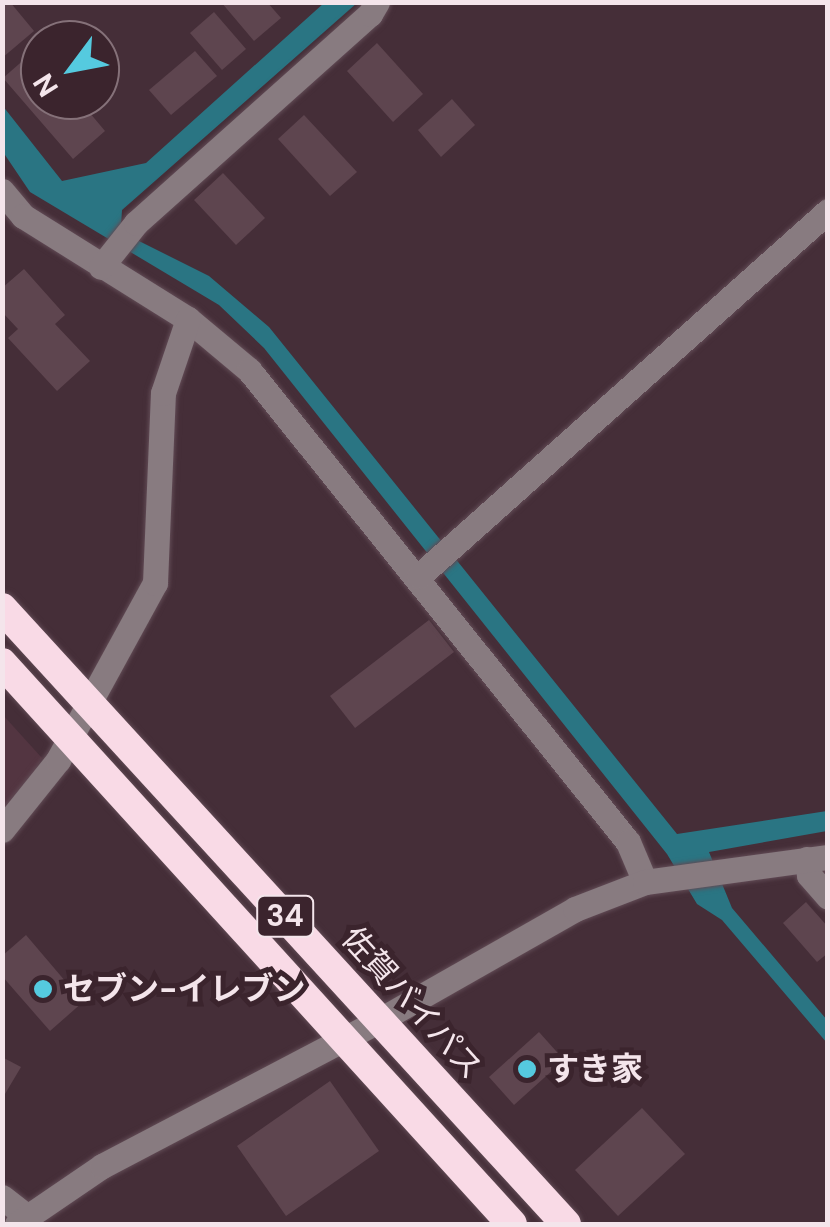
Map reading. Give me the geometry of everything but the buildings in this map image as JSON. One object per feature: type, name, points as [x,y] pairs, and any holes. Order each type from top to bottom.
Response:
[{"type":"highway","name":"佐賀バイパス","points":[[2,608],[566,1224]]},
{"type":"highway","name":"34","points":[[2,663],[512,1224]]},
{"type":"street","points":[[107,259],[136,223],[370,14],[377,2]]},
{"type":"street","points":[[2,191],[23,216],[107,259],[249,370],[425,571],[628,842],[645,882]]},
{"type":"street","points":[[425,571],[828,212]]},
{"type":"street","points":[[2,830],[58,760],[87,700],[155,584],[164,393],[188,319]]},
{"type":"street","points":[[2,1197],[21,1220],[102,1166],[346,1039],[574,908],[645,882],[817,858]]},
{"type":"street","points":[[817,858],[809,875],[828,896]]},
{"type":"shaded area","points":[[3,715],[42,758],[18,801],[3,816]]},
{"type":"water","points":[[324,3],[357,3],[122,210],[121,227],[135,239],[209,276],[269,327],[677,834],[827,811],[827,831],[709,852],[732,908],[827,1020],[827,1043],[722,920],[697,904],[667,854],[264,348],[219,305],[30,192],[3,152],[2,105],[62,181],[146,163]]},
{"type":"place","name":"セブン-イレブン","points":[[43,989]]},
{"type":"place","name":"すき家","points":[[527,1069]]}]
